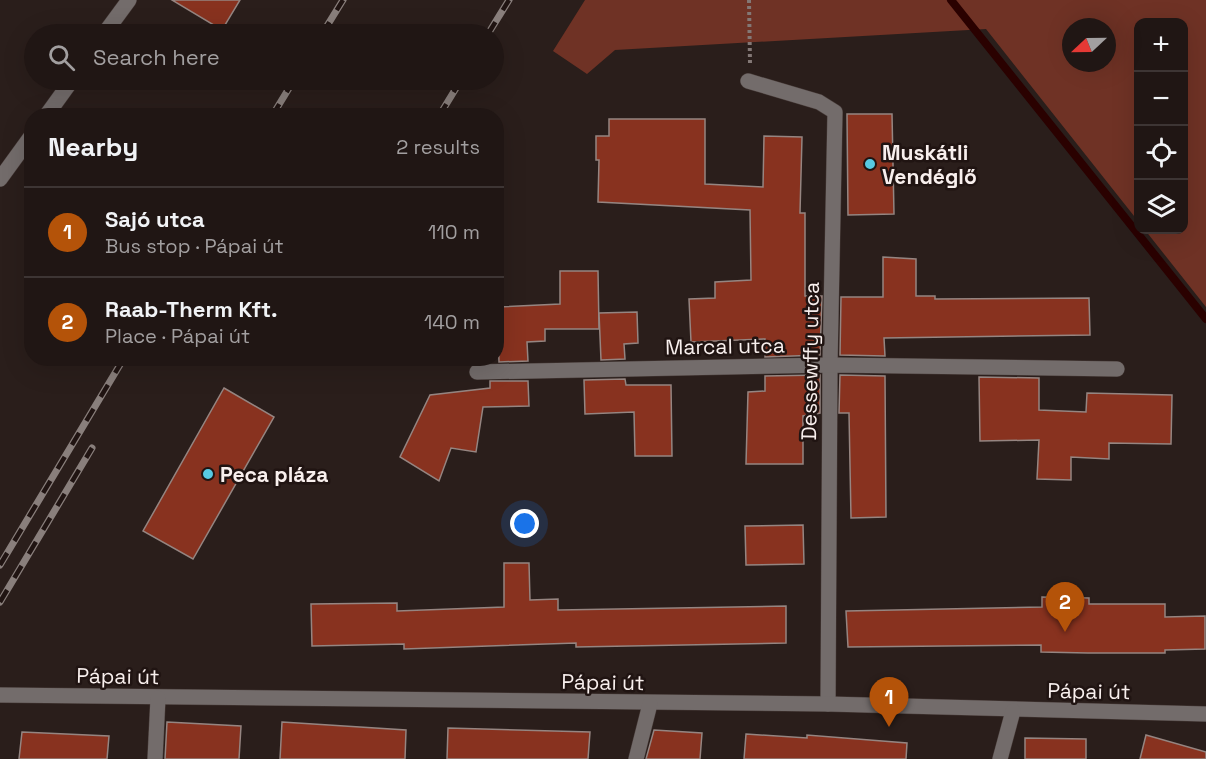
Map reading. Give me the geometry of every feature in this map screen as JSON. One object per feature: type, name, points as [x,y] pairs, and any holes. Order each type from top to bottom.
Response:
[{"type":"street","points":[[111,24],[129,0]]},
{"type":"street","name":"Dessewffy utca","points":[[748,81],[819,102],[835,112],[830,365],[828,705]]},
{"type":"street","points":[[52,108],[65,90]]},
{"type":"street","points":[[0,179],[24,146]]},
{"type":"street","name":"Marcal utca","points":[[477,372],[830,365],[1117,369]]},
{"type":"street","name":"Pápai út","points":[[0,694],[158,698],[828,705],[1206,714]]},
{"type":"street","points":[[155,759],[158,698]]},
{"type":"street","points":[[636,759],[650,704]]},
{"type":"street","points":[[1000,759],[1013,711]]},
{"type":"path","points":[[748,81],[751,54],[749,0]]},
{"type":"shaded area","points":[[585,0],[1206,0],[1206,307],[1148,234],[1188,234],[1188,18],[1134,18],[1134,216],[986,29],[615,50],[587,74],[553,51]]},
{"type":"building","points":[[172,0],[240,0],[226,24],[212,24]]},
{"type":"building","name":"Muskátli Vendéglő","points":[[847,114],[892,114],[894,214],[848,215]]},
{"type":"building","points":[[609,119],[705,119],[705,184],[763,187],[764,136],[802,137],[800,213],[805,213],[805,296],[822,296],[820,355],[765,357],[765,339],[691,342],[689,299],[715,298],[715,282],[751,280],[750,210],[598,202],[599,160],[596,160],[596,136],[609,136]]},
{"type":"building","points":[[883,257],[916,259],[916,296],[935,296],[935,299],[1089,298],[1090,335],[884,338],[885,356],[840,355],[841,297],[883,297]]},
{"type":"building","points":[[560,271],[598,271],[599,329],[545,329],[545,341],[527,342],[528,361],[504,362],[504,307],[560,304]]},
{"type":"building","points":[[637,312],[638,343],[624,344],[625,359],[601,360],[599,313]]},
{"type":"building","points":[[820,375],[820,413],[803,416],[803,464],[746,464],[748,392],[765,391],[765,376]]},
{"type":"building","points":[[840,375],[885,376],[886,517],[851,518],[849,413],[839,413]]},
{"type":"building","points":[[979,377],[1039,378],[1039,410],[1086,412],[1087,393],[1172,395],[1171,444],[1109,443],[1109,459],[1071,457],[1071,480],[1037,479],[1039,440],[980,441]]},
{"type":"building","points":[[625,379],[626,385],[671,385],[672,456],[635,456],[634,412],[585,414],[584,380]]},
{"type":"building","points":[[490,381],[528,381],[529,406],[483,407],[476,452],[451,448],[439,481],[400,457],[430,395],[490,388]]},
{"type":"building","name":"Peca pláza","points":[[224,388],[274,417],[193,559],[143,531]]},
{"type":"building","points":[[803,525],[804,564],[746,565],[745,526]]},
{"type":"building","points":[[504,563],[529,563],[530,600],[558,599],[558,610],[786,606],[786,643],[576,647],[576,643],[404,649],[404,644],[312,646],[311,604],[397,603],[397,611],[504,607]]},
{"type":"building","points":[[1042,597],[1089,598],[1089,604],[1165,604],[1165,617],[1205,616],[1205,649],[1165,650],[1165,653],[1088,653],[1041,652],[1041,645],[848,647],[846,611],[1042,607]]},
{"type":"building","points":[[167,722],[241,726],[239,759],[165,759]]},
{"type":"building","points":[[282,722],[406,730],[405,759],[280,759]]},
{"type":"building","points":[[448,728],[590,732],[588,759],[447,759]]},
{"type":"building","points":[[654,730],[702,733],[700,759],[646,759]]},
{"type":"building","points":[[22,732],[109,736],[107,759],[19,759]]},
{"type":"building","points":[[746,734],[807,738],[807,735],[907,743],[906,759],[744,759]]},
{"type":"building","points":[[1146,735],[1206,752],[1206,759],[1140,759]]},
{"type":"building","points":[[1025,738],[1086,739],[1086,759],[1025,759]]},
{"type":"waterway","points":[[951,0],[1206,319]]},
{"type":"railway","points":[[328,24],[343,0]]},
{"type":"railway","points":[[494,24],[509,0]]},
{"type":"railway","points":[[277,108],[288,90]]},
{"type":"railway","points":[[444,108],[455,90]]},
{"type":"railway","points":[[0,565],[119,366]]},
{"type":"railway","points":[[0,602],[92,448]]},
{"type":"place","name":"Muskátli Vendéglő","points":[[870,164]]},
{"type":"place","name":"Peca pláza","points":[[208,474]]},
{"type":"place","name":"Raab-Therm Kft.","points":[[1065,632]]},
{"type":"place","name":"Sajó utca","points":[[889,727]]}]
